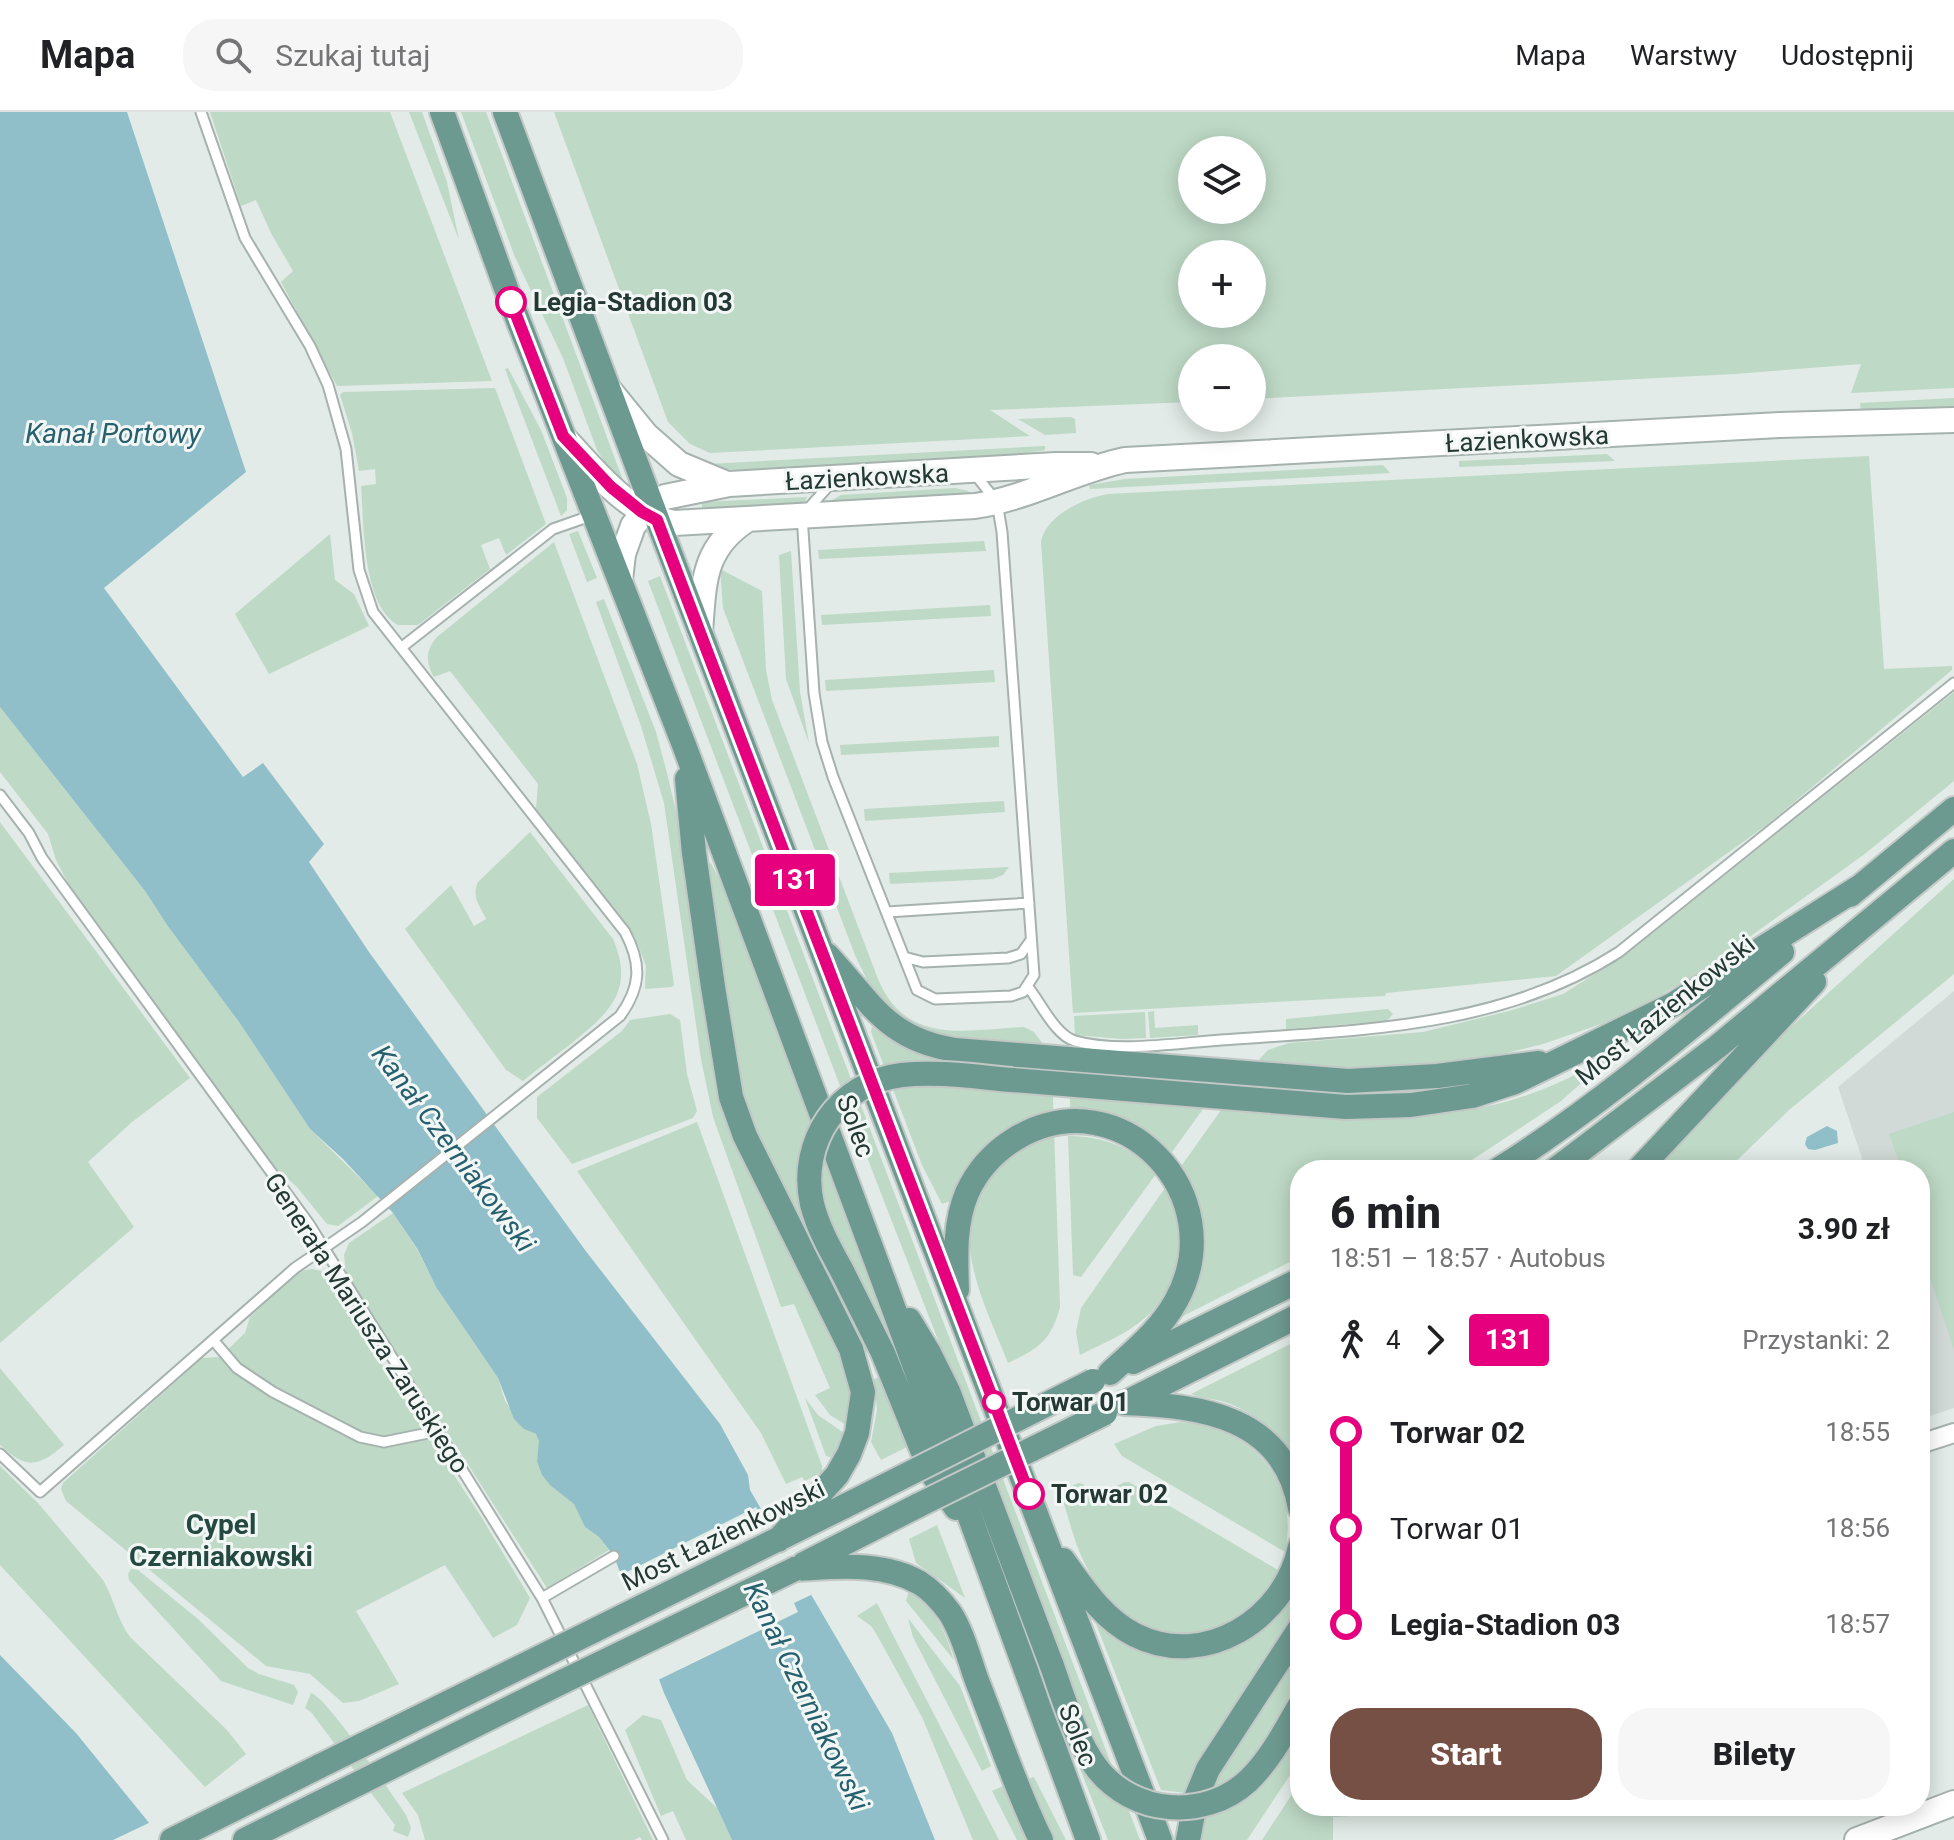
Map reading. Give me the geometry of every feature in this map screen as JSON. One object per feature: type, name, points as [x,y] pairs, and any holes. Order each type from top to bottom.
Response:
[{"type":"main road","name":"Solec","points":[[442,112],[593,515],[684,745],[1088,1840]]},
{"type":"main road","name":"Solec","points":[[505,112],[610,392],[650,512],[700,632],[1160,1840]]},
{"type":"main road","points":[[684,745],[694,853],[724,1067],[745,1136],[851,1349],[863,1392],[857,1433],[837,1475],[778,1540]]},
{"type":"main road","points":[[975,1537],[931,1472],[883,1353],[821,1231],[812,1203],[811,1160],[820,1132],[831,1113],[852,1093],[875,1081],[902,1075],[951,1075],[1296,1104],[1379,1107],[1450,1101],[1515,1082],[1674,1004],[1861,886],[1954,809]]},
{"type":"main road","points":[[1568,1160],[1717,1047],[1954,851]]},
{"type":"main road","name":"Most Łazienkowski","points":[[1513,1160],[1642,1067],[1861,886]]},
{"type":"main road","points":[[1647,1160],[1798,1001],[1869,921]]},
{"type":"main road","points":[[820,947],[857,986],[874,1010],[904,1035],[941,1048],[1348,1081],[1410,1079],[1561,1059]]},
{"type":"main road","points":[[958,1308],[956,1249],[962,1207],[980,1171],[996,1153],[1020,1136],[1054,1124],[1090,1123],[1130,1136],[1156,1154],[1178,1183],[1190,1215],[1192,1252],[1184,1285],[1159,1326],[1101,1377]]},
{"type":"main road","name":"Most Łazienkowski","points":[[172,1840],[1290,1285]]},
{"type":"main road","points":[[888,1293],[913,1325],[948,1391],[1075,1729],[1103,1776],[1123,1792],[1161,1806],[1183,1808],[1203,1805],[1240,1788],[1266,1760],[1290,1721]]},
{"type":"main road","points":[[245,1840],[795,1569],[1290,1320]]},
{"type":"main road","points":[[1114,1408],[1211,1412],[1243,1425],[1270,1446],[1290,1476]]},
{"type":"main road","points":[[1043,1532],[1098,1608],[1134,1634],[1153,1642],[1182,1646],[1205,1644],[1237,1633],[1257,1620],[1278,1599],[1290,1576]]},
{"type":"main road","points":[[795,1569],[878,1568],[910,1578],[934,1594],[955,1624],[1041,1840]]},
{"type":"main road","points":[[1188,1840],[1204,1777],[1290,1643]]},
{"type":"street","name":"Łazienkowska","points":[[610,392],[646,435],[679,464],[729,484]]},
{"type":"street","name":"Łazienkowska","points":[[1101,465],[729,484],[674,494],[650,512],[674,523],[997,502],[1056,484],[1101,465],[1125,460],[1798,425],[1873,425],[1954,420]]},
{"type":"street","points":[[563,436],[611,487],[650,512],[627,540],[620,580]]},
{"type":"street","points":[[700,632],[709,564],[724,538],[748,519]]},
{"type":"street","points":[[1930,1441],[1954,1433]]},
{"type":"street","points":[[1930,1812],[1954,1803]]},
{"type":"street","points":[[1857,1840],[1920,1816]]},
{"type":"lane","points":[[0,1454],[40,1492],[322,1247],[362,1222],[620,1016],[633,995],[637,977],[634,950],[625,932],[373,612],[359,570],[346,449],[328,385],[310,346],[245,238],[201,112]]},
{"type":"lane","points":[[835,479],[802,516],[816,716],[833,777],[915,987],[930,998],[1011,996],[1028,987],[1034,975],[1004,552],[997,502],[973,471]]},
{"type":"lane","points":[[402,647],[553,529],[593,515]]},
{"type":"lane","points":[[1028,987],[1057,1030],[1067,1038],[1086,1043],[1128,1046],[1409,1025],[1464,1016],[1514,1002],[1570,980],[1619,952],[1954,683]]},
{"type":"lane","name":"Generała Mariusza Zaruskiego","points":[[0,795],[29,833],[42,858],[309,1224],[542,1598],[663,1840]]},
{"type":"lane","points":[[887,912],[1029,903]]},
{"type":"lane","points":[[904,957],[923,962],[1008,958],[1026,949],[1031,937]]},
{"type":"lane","points":[[214,1341],[237,1368],[273,1392],[360,1437],[384,1442],[438,1431]]},
{"type":"lane","points":[[542,1598],[614,1556]]},
{"type":"shaded area","points":[[1954,991],[1954,1408],[1930,1416],[1930,1160],[1863,1160],[1838,1087]]},
{"type":"green space","points":[[210,112],[390,112],[492,381],[337,386],[281,282],[293,271],[256,200],[241,206]]},
{"type":"green space","points":[[409,112],[422,112],[447,182],[459,240]]},
{"type":"green space","points":[[461,112],[486,112],[624,483],[610,471],[597,450],[563,358],[515,257]]},
{"type":"green space","points":[[554,112],[1954,112],[1954,388],[1851,393],[1861,364],[1734,374],[1266,398],[1266,344],[1178,344],[1178,403],[990,410],[1030,436],[710,453],[690,444],[668,422]]},
{"type":"green space","points":[[508,368],[541,430],[567,498],[567,510],[561,516],[505,369]]},
{"type":"green space","points":[[495,388],[546,524],[506,555],[499,538],[481,545],[490,569],[418,625],[398,625],[386,615],[377,600],[367,562],[361,486],[376,484],[375,469],[359,471],[352,433],[340,395],[343,392]]},
{"type":"green space","points":[[1954,398],[1954,407],[1861,413],[1860,403]]},
{"type":"green space","points":[[1018,419],[1075,419],[1076,433],[1045,435]]},
{"type":"green space","points":[[1045,446],[1045,450],[1003,457],[744,470],[718,469],[708,464]]},
{"type":"green space","points":[[1607,454],[1615,461],[1459,467],[1459,461]]},
{"type":"green space","points":[[1869,456],[1884,669],[1952,666],[1952,670],[1768,824],[1556,976],[1386,993],[1385,996],[1073,1013],[1041,542],[1050,524],[1067,509],[1108,494]]},
{"type":"green space","points":[[1383,465],[1390,473],[1090,489],[1089,485],[1125,479]]},
{"type":"green space","points":[[955,488],[971,494],[827,503],[841,495]]},
{"type":"green space","points":[[807,497],[804,504],[702,510],[702,502]]},
{"type":"green space","points":[[578,531],[597,578],[587,582],[569,534]]},
{"type":"green space","points":[[330,534],[335,580],[354,594],[369,626],[269,674],[235,614]]},
{"type":"green space","points":[[984,541],[986,551],[819,559],[818,550]]},
{"type":"green space","points":[[554,542],[637,764],[651,824],[672,987],[645,989],[646,966],[635,937],[536,809],[538,784],[450,671],[434,677],[429,667],[429,651],[437,637]]},
{"type":"green space","points":[[791,551],[800,692],[809,743],[786,679],[779,555]]},
{"type":"green space","points":[[720,569],[762,591],[766,670],[772,700],[878,979],[890,1000],[904,1015],[921,1024],[960,1031],[1024,1027],[1034,1032],[1046,1048],[981,1043],[938,1035],[899,1017],[875,992],[855,955],[723,608]]},
{"type":"green space","points":[[660,576],[1140,1840],[1108,1840],[1042,1672],[1064,1664],[648,581]]},
{"type":"green space","points":[[604,599],[656,732],[679,824],[718,1093],[745,1163],[842,1361],[852,1402],[846,1425],[830,1415],[815,1395],[830,1388],[794,1304],[781,1307],[713,1117],[701,1059],[664,803],[641,726],[596,602]]},
{"type":"green space","points":[[990,605],[991,616],[822,625],[821,615]]},
{"type":"green space","points":[[994,670],[995,682],[826,691],[825,680]]},
{"type":"green space","points":[[1954,692],[1954,781],[1866,853],[1701,972],[1648,1002],[1601,1024],[1543,1044],[1470,1062],[1378,1071],[1255,1064],[1268,1050],[1289,1043],[1423,1032],[1563,994],[1628,953]]},
{"type":"green space","points":[[0,707],[145,891],[239,1022],[310,1129],[378,1196],[338,1226],[327,1224],[296,1186],[272,1165],[74,895],[56,860],[48,834],[0,772]]},
{"type":"green space","points":[[999,736],[999,747],[841,755],[840,745]]},
{"type":"green space","points":[[1004,801],[1005,812],[865,821],[864,809]]},
{"type":"green space","points":[[0,822],[190,1078],[132,1122],[88,1162],[134,1227],[0,1343]]},
{"type":"green space","points":[[530,832],[613,939],[621,972],[615,998],[598,1021],[523,1081],[506,1070],[405,929],[451,885],[474,926],[486,919],[476,897],[478,882]]},
{"type":"green space","points":[[711,863],[730,901],[814,1119],[804,1139],[798,1177],[805,1214],[827,1272],[776,1172],[744,1093],[737,1066],[708,874]]},
{"type":"green space","points":[[1009,867],[1003,875],[993,879],[890,884],[889,873]]},
{"type":"green space","points":[[1954,879],[1954,974],[1789,1110],[1737,1160],[1662,1160],[1760,1055]]},
{"type":"green space","points":[[1388,1009],[1393,1014],[1387,1021],[1286,1029],[1286,1019]]},
{"type":"green space","points":[[1154,1011],[1155,1028],[1198,1025],[1198,1035],[1150,1038],[1148,1012]]},
{"type":"green space","points":[[1145,1012],[1146,1038],[1075,1035],[1074,1016]]},
{"type":"green space","points":[[670,1014],[680,1020],[687,1074],[697,1111],[693,1118],[572,1164],[537,1118],[537,1097],[622,1031],[630,1020]]},
{"type":"green space","points":[[872,1027],[913,1051],[935,1057],[981,1065],[1052,1070],[1060,1307],[1048,1336],[1028,1353],[1008,1363],[974,1270],[970,1223],[976,1200],[989,1178],[1026,1146],[1016,1125],[994,1136],[976,1156],[950,1201],[942,1204],[922,1165],[871,1032]]},
{"type":"green space","points":[[1612,1056],[1561,1101],[1472,1160],[1290,1160],[1290,1262],[1183,1316],[1199,1281],[1205,1236],[1200,1207],[1182,1165],[1221,1110],[1346,1118],[1430,1115],[1471,1110],[1511,1100]]},
{"type":"green space","points":[[1070,1098],[1203,1109],[1172,1152],[1150,1133],[1126,1120],[1099,1112],[1070,1109]]},
{"type":"green space","points":[[1954,1112],[1954,1350],[1930,1278],[1930,1160],[1898,1160],[1889,1134]]},
{"type":"green space","points":[[697,1122],[822,1466],[822,1472],[805,1481],[802,1477],[786,1484],[761,1433],[577,1171]]},
{"type":"green space","points":[[1068,1136],[1094,1138],[1116,1145],[1137,1157],[1156,1174],[1081,1277],[1073,1275]]},
{"type":"green space","points":[[825,1152],[895,1348],[831,1220],[822,1187]]},
{"type":"green space","points":[[1165,1188],[1177,1223],[1178,1242],[1177,1260],[1165,1294],[1140,1322],[1080,1355],[1076,1332],[1081,1308]]},
{"type":"green space","points":[[393,1213],[418,1251],[436,1287],[498,1378],[505,1401],[524,1429],[536,1434],[540,1441],[537,1461],[575,1504],[585,1527],[599,1537],[609,1550],[547,1588],[346,1274],[344,1255],[349,1243]]},
{"type":"green space","points":[[299,1271],[321,1271],[327,1280],[482,1518],[530,1598],[517,1625],[493,1638],[445,1565],[356,1611],[399,1684],[359,1701],[343,1703],[310,1674],[266,1666],[66,1501],[61,1489],[63,1483],[202,1358],[220,1357],[245,1333],[250,1317]]},
{"type":"green space","points":[[1290,1344],[1290,1451],[1267,1426],[1245,1411],[1191,1394]]},
{"type":"green space","points":[[0,1368],[64,1445],[46,1458],[25,1462],[0,1445]]},
{"type":"green space","points":[[881,1377],[907,1447],[881,1460],[871,1442],[877,1410],[874,1379]]},
{"type":"green space","points":[[805,1398],[818,1415],[844,1433],[833,1458],[826,1456]]},
{"type":"green space","points":[[1181,1422],[1206,1426],[1229,1435],[1249,1447],[1265,1462],[1285,1502],[1288,1526],[1285,1552],[1122,1456],[1114,1444],[1156,1426]]},
{"type":"green space","points":[[0,1466],[38,1503],[103,1580],[130,1637],[227,1730],[246,1754],[205,1787],[0,1565]]},
{"type":"green space","points":[[1129,1482],[1290,1577],[1290,1775],[1247,1840],[1200,1840],[1206,1803],[1258,1671],[1198,1763],[1186,1793],[1161,1790],[1096,1624],[1128,1644],[1155,1654],[1201,1656],[1242,1644],[1230,1621],[1205,1631],[1183,1634],[1165,1632],[1133,1618],[1106,1596],[1086,1566],[1060,1491],[1078,1483],[1083,1484],[1090,1499]]},
{"type":"green space","points":[[937,1525],[965,1598],[916,1563],[909,1539]]},
{"type":"green space","points":[[131,1569],[138,1570],[198,1619],[248,1668],[294,1685],[298,1692],[293,1705],[221,1681],[129,1580]]},
{"type":"green space","points":[[909,1591],[926,1605],[938,1621],[954,1660],[906,1601]]},
{"type":"green space","points":[[877,1603],[999,1840],[973,1840],[922,1717],[877,1635],[857,1616]]},
{"type":"green space","points":[[908,1618],[960,1686],[991,1766],[982,1771],[913,1637]]},
{"type":"green space","points":[[311,1693],[331,1711],[406,1815],[411,1828],[408,1837],[393,1831],[395,1825],[305,1708]]},
{"type":"green space","points":[[588,1705],[653,1840],[642,1840],[640,1837],[634,1840],[425,1840],[418,1815],[402,1793]]},
{"type":"green space","points":[[643,1715],[661,1720],[687,1780],[717,1808],[732,1840],[686,1840],[673,1811],[661,1816],[625,1730]]},
{"type":"green space","points":[[1034,1777],[1066,1840],[1055,1840],[1028,1779]]},
{"type":"green space","points":[[1003,1786],[1029,1840],[1017,1840],[992,1791]]},
{"type":"green space","points":[[1290,1797],[1290,1816],[1350,1816],[1333,1817],[1333,1840],[1262,1840]]},
{"type":"water","name":"Kanał Portowy","points":[[0,112],[127,112],[246,472],[104,588],[243,777],[263,763],[324,844],[309,862],[369,952],[585,1250],[720,1424],[748,1475],[750,1490],[892,1733],[935,1840],[732,1840],[664,1693],[614,1556],[599,1537],[585,1527],[574,1504],[542,1475],[537,1461],[539,1441],[536,1434],[524,1429],[514,1419],[498,1378],[436,1287],[418,1250],[393,1213],[310,1129],[239,1022],[145,891],[0,707]]},
{"type":"water","points":[[1827,1126],[1837,1131],[1838,1143],[1808,1149],[1805,1144],[1807,1137]]},
{"type":"water","points":[[0,1655],[76,1733],[163,1840],[0,1840]]},
{"type":"pier","points":[[756,1507],[760,1514],[766,1511],[813,1594],[794,1603],[798,1612],[656,1681],[617,1577]]},
{"type":"pier","points":[[153,1821],[167,1840],[113,1840]]},
{"type":"bus line","name":"131","points":[[511,302],[563,436],[611,487],[657,520],[1029,1494]]},
{"type":"place","name":"Legia-Stadion 03","points":[[511,302]]},
{"type":"place","name":"Torwar 01","points":[[994,1402]]},
{"type":"place","name":"Torwar 02","points":[[1029,1494]]},
{"type":"district","name":"Cypel Czerniakowski","points":[[221,1540]]},
{"type":"water label","name":"Kanał Czerniakowski","points":[[454,1148]]},
{"type":"water label","name":"Kanał Czerniakowski","points":[[807,1696]]}]
